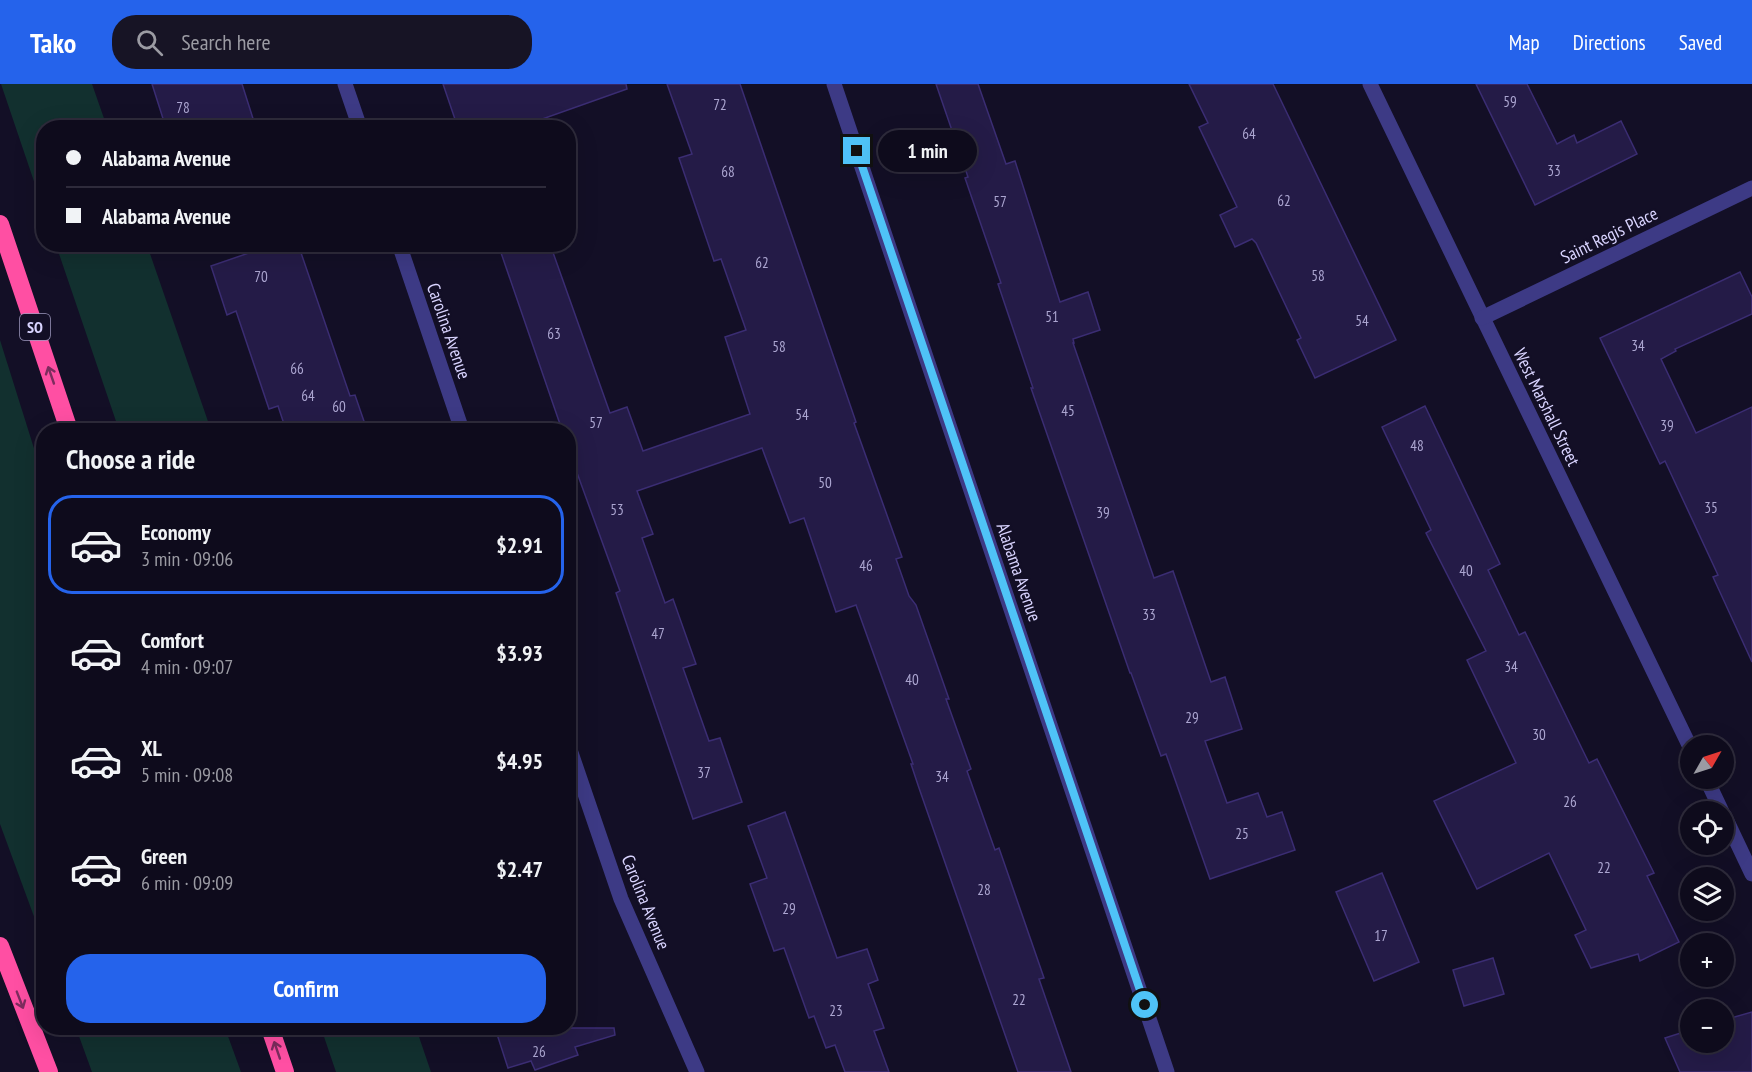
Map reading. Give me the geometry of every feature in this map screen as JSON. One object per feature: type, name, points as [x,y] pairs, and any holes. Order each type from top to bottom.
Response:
[{"type":"highway","name":"SO","points":[[0,224],[67,423]]},
{"type":"highway","points":[[0,946],[49,1072]]},
{"type":"highway","points":[[272,1035],[285,1072]]},
{"type":"street","points":[[345,84],[357,120]]},
{"type":"street","name":"Alabama Avenue","points":[[834,84],[1167,1072]]},
{"type":"street","name":"West Marshall Street","points":[[1370,84],[1684,735]]},
{"type":"street","name":"Saint Regis Place","points":[[1482,318],[1752,188]]},
{"type":"street","name":"Carolina Avenue","points":[[402,252],[460,423]]},
{"type":"street","name":"Carolina Avenue","points":[[576,767],[621,899],[697,1072]]},
{"type":"street","points":[[1734,836],[1752,874]]},
{"type":"green space","points":[[1,84],[92,84],[105,120],[36,120],[36,187]]},
{"type":"green space","points":[[58,252],[149,252],[209,423],[117,423]]},
{"type":"green space","points":[[0,340],[36,455],[36,922],[0,824]]},
{"type":"green space","points":[[79,1035],[228,1035],[241,1072],[92,1072]]},
{"type":"green space","points":[[323,1035],[418,1035],[431,1072],[336,1072]]},
{"type":"building","points":[[152,84],[242,84],[253,120],[163,120]]},
{"type":"building","points":[[443,84],[626,84],[627,89],[540,120],[455,120]]},
{"type":"building","points":[[667,84],[740,84],[856,422],[854,423],[902,557],[896,559],[909,596],[916,605],[949,699],[946,699],[971,769],[967,771],[995,850],[999,848],[1044,978],[1039,979],[1071,1072],[1018,1072],[856,605],[836,612],[804,518],[790,523],[762,448],[637,491],[653,534],[642,538],[665,603],[673,599],[696,664],[683,668],[709,741],[720,738],[742,802],[693,819],[616,593],[620,591],[576,470],[576,423],[560,423],[501,252],[553,252],[610,413],[627,407],[643,451],[750,414],[725,337],[746,330],[721,259],[714,261],[679,158],[692,154]]},
{"type":"building","points":[[936,84],[978,84],[1006,164],[1015,161],[1060,302],[1088,292],[1100,330],[1073,339],[1073,343],[1154,578],[1173,571],[1211,682],[1225,677],[1242,729],[1205,741],[1227,803],[1258,793],[1267,817],[1282,812],[1295,850],[1210,879],[1166,754],[1161,756],[1130,673],[1031,388],[1033,388],[998,284],[1001,283],[965,178],[968,177]]},
{"type":"building","points":[[1189,84],[1273,84],[1396,340],[1315,378],[1297,340],[1301,338],[1256,243],[1252,239],[1235,247],[1220,215],[1237,207],[1199,127],[1208,123]]},
{"type":"building","points":[[1476,84],[1527,84],[1557,144],[1574,135],[1577,143],[1621,121],[1637,154],[1535,205]]},
{"type":"building","points":[[252,252],[301,252],[350,396],[355,395],[365,423],[284,423],[278,406],[269,409],[236,311],[227,315],[211,266]]},
{"type":"building","points":[[1740,272],[1752,297],[1752,314],[1675,349],[1676,351],[1661,359],[1696,433],[1752,407],[1752,662],[1713,577],[1718,575],[1665,461],[1660,464],[1600,338]]},
{"type":"building","points":[[1425,406],[1500,564],[1488,570],[1519,635],[1525,632],[1589,763],[1597,759],[1654,873],[1647,876],[1679,942],[1640,961],[1638,954],[1591,968],[1575,935],[1586,930],[1549,853],[1477,889],[1434,801],[1516,763],[1467,660],[1486,651],[1426,533],[1431,530],[1382,427]]},
{"type":"building","points":[[785,812],[837,958],[867,949],[878,980],[868,984],[884,1028],[874,1031],[889,1072],[845,1072],[835,1045],[826,1048],[814,1016],[809,1018],[784,948],[774,951],[750,884],[767,878],[748,826]]},
{"type":"building","points":[[1382,873],[1419,962],[1374,981],[1336,892]]},
{"type":"building","points":[[1493,958],[1504,994],[1464,1006],[1453,970]]},
{"type":"building","points":[[1752,1012],[1752,1072],[1680,1072],[1665,1038],[1680,1033],[1680,1053],[1734,1053],[1734,1017]]},
{"type":"building","points":[[576,1028],[614,1028],[615,1035],[575,1047],[578,1055],[535,1070],[531,1061],[508,1068],[497,1035],[576,1035]]},
{"type":"route","points":[[857,151],[1145,1005]]}]
